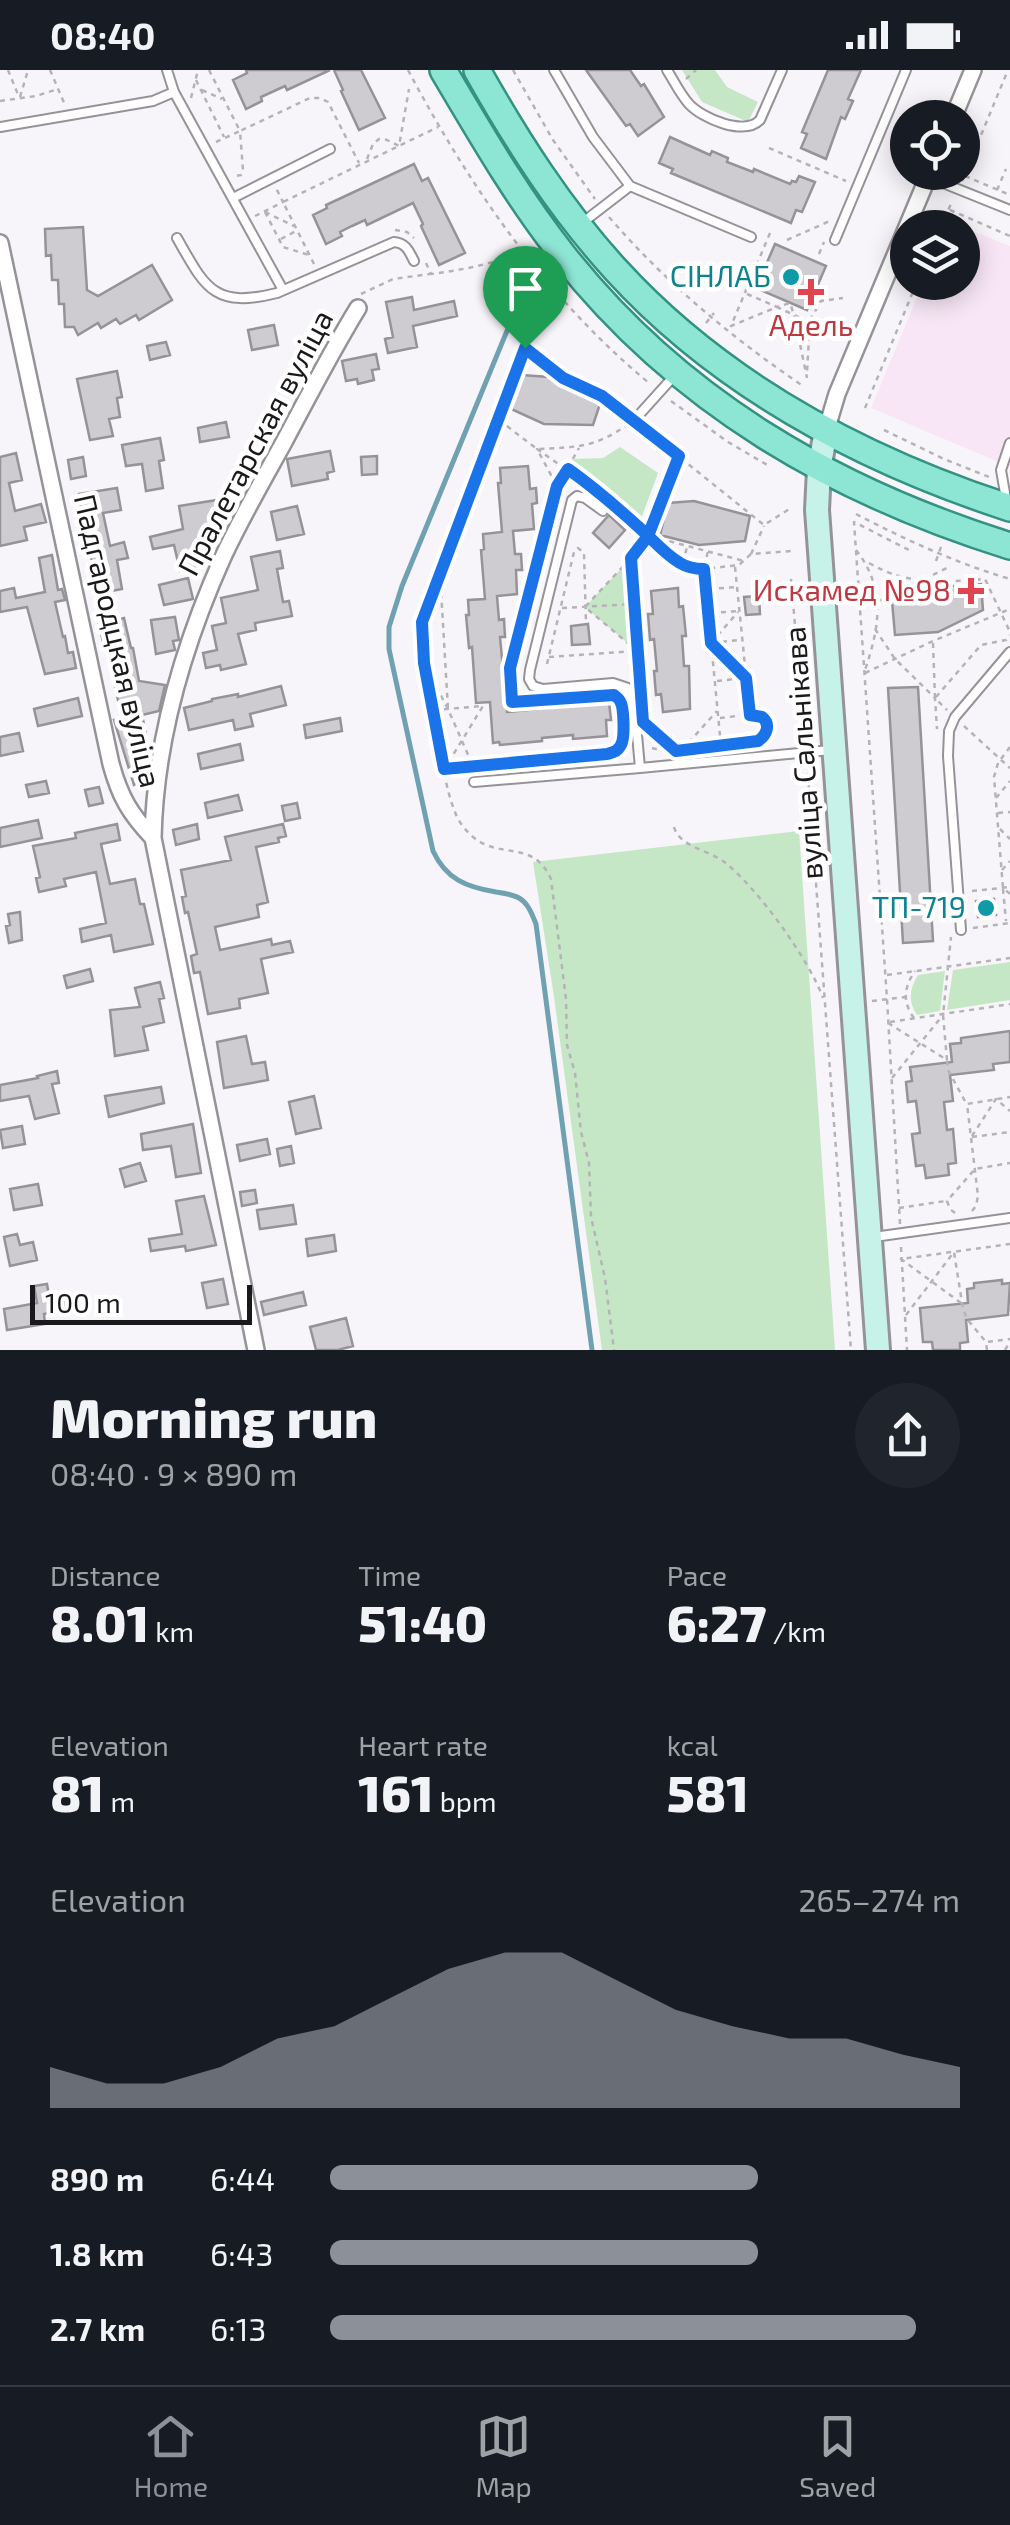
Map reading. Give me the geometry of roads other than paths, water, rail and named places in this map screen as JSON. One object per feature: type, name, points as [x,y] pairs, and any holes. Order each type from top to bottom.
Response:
[{"type":"main road","points":[[443,70],[502,169],[552,241],[612,311],[677,372],[750,427],[818,469],[927,516],[1010,546]]},
{"type":"main road","points":[[477,70],[520,142],[579,226],[636,291],[691,340],[773,400],[826,431],[1010,508]]},
{"type":"street","points":[[960,100],[973,70]]},
{"type":"street","name":"вуліца Сальнікава","points":[[878,1350],[817,510],[818,469],[837,394],[922,190]]},
{"type":"street","name":"Падгародцкая вуліца","points":[[0,243],[5,291],[111,764],[129,811],[153,838],[256,1350]]},
{"type":"street","name":"Пралетарская вуліца","points":[[153,838],[154,804],[166,730],[204,602],[238,526],[354,303]]},
{"type":"lane","points":[[167,70],[174,92],[283,290]]},
{"type":"lane","points":[[554,70],[593,138],[630,186],[751,237]]},
{"type":"lane","points":[[668,70],[684,98],[697,110],[748,128],[760,120],[782,70]]},
{"type":"lane","points":[[835,240],[906,70]]},
{"type":"lane","points":[[0,127],[143,104],[174,92]]},
{"type":"lane","points":[[232,198],[330,149]]},
{"type":"lane","points":[[579,226],[630,186]]},
{"type":"lane","points":[[963,190],[1010,210]]},
{"type":"lane","points":[[177,238],[201,279],[214,292],[232,296],[252,297],[283,290],[394,242],[407,247],[414,261]]},
{"type":"lane","points":[[636,418],[677,372]]},
{"type":"lane","points":[[1010,442],[1002,462],[1002,481],[1010,508]]},
{"type":"lane","points":[[603,511],[582,496],[572,500],[530,679],[539,688],[613,683],[628,688],[634,701],[640,768]]},
{"type":"lane","points":[[962,930],[948,743],[954,717],[1010,652]]},
{"type":"lane","points":[[474,782],[834,750]]},
{"type":"lane","points":[[870,1237],[1010,1218]]},
{"type":"waterway","points":[[518,304],[402,586],[389,627],[389,649],[433,851],[444,869],[458,880],[522,900],[536,924],[592,1350]]},
{"type":"place","name":"СІНЛАБ","points":[[791,277]]},
{"type":"place","name":"Адель","points":[[811,292]]},
{"type":"place","name":"Искамед №98","points":[[971,591]]},
{"type":"place","name":"ТП-719","points":[[986,908]]}]
